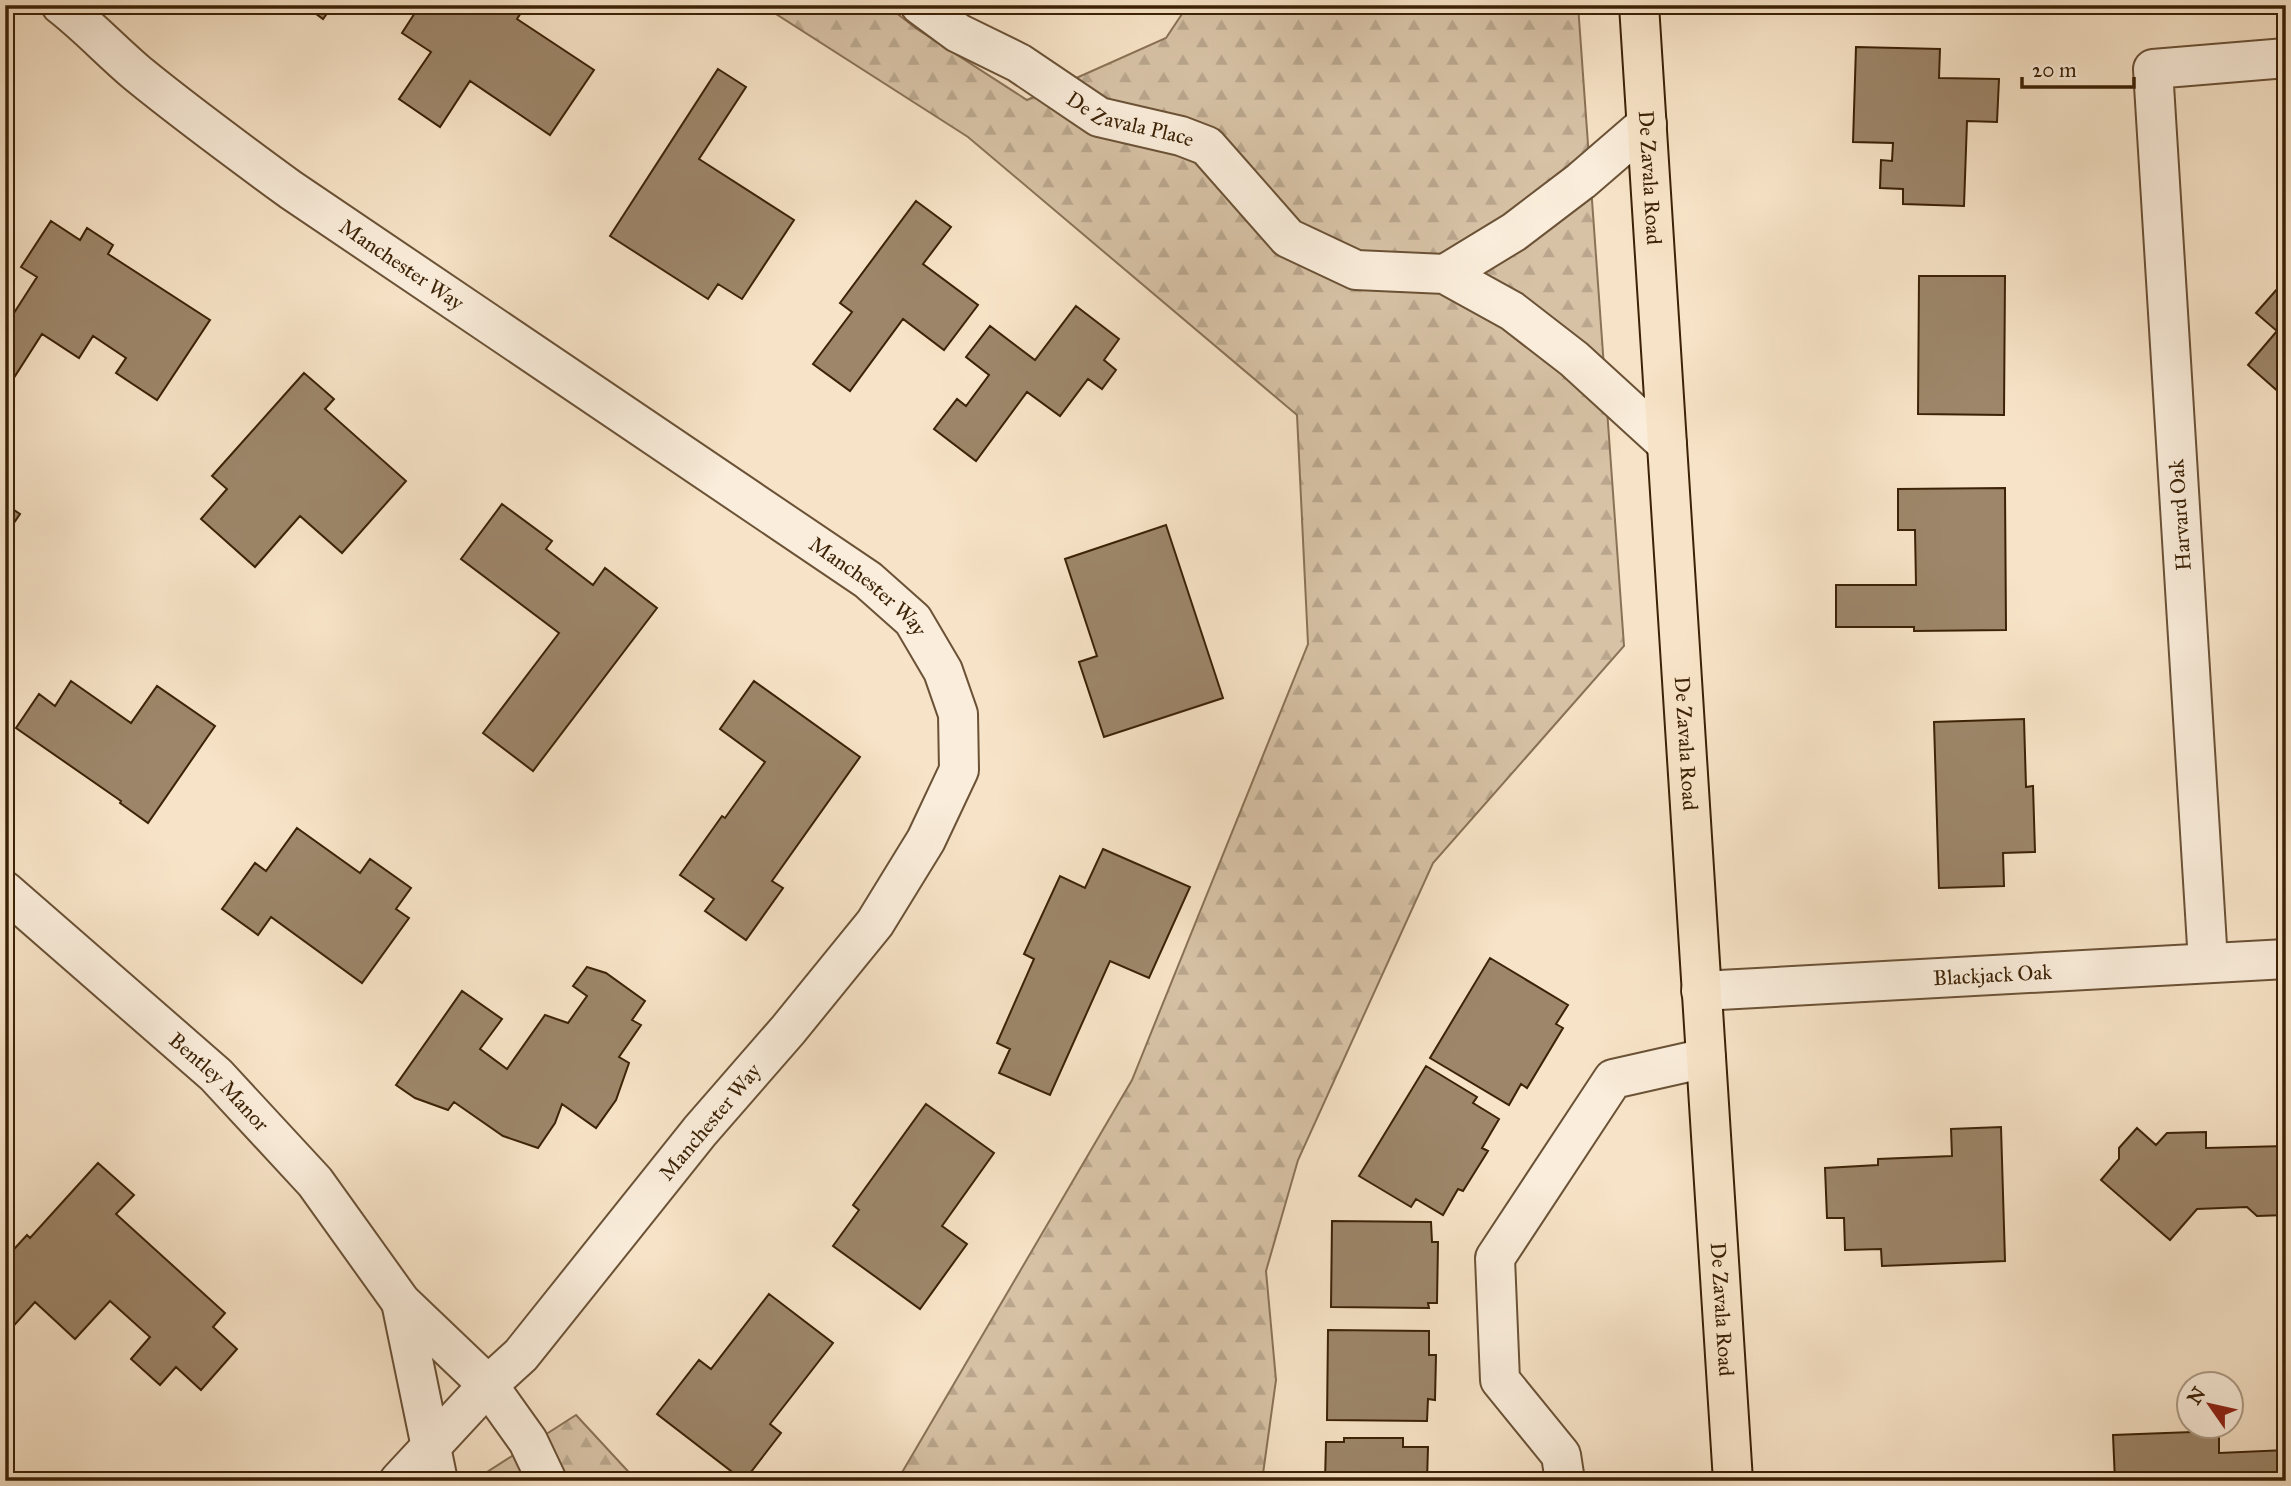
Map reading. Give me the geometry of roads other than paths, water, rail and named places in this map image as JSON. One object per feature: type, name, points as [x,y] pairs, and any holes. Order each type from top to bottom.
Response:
[{"type":"main road","name":"De Zavala Road","points":[[1639,5],[1733,1481]]},
{"type":"street","name":"Manchester Way","points":[[61,5],[85,23],[134,70],[203,126],[280,182],[868,580],[914,620],[943,671],[958,713],[959,770],[926,840],[875,923],[788,1030],[700,1131],[522,1355],[488,1385],[434,1465],[399,1481]]},
{"type":"street","name":"De Zavala Place","points":[[920,5],[958,33],[1020,63],[1099,117],[1181,136],[1207,146],[1289,239],[1356,270],[1445,274],[1513,311],[1574,359],[1667,444]]},
{"type":"street","name":"Harvard Oak","points":[[2208,962],[2153,69],[2286,58]]},
{"type":"street","points":[[1445,274],[1514,232],[1581,181],[1647,124]]},
{"type":"street","name":"Bentley Manor","points":[[5,891],[216,1075],[316,1182],[401,1302],[488,1385],[528,1441],[547,1481]]},
{"type":"street","name":"Blackjack Oak","points":[[1702,990],[2286,959]]},
{"type":"street","points":[[1565,1481],[1561,1455],[1500,1380],[1495,1258],[1613,1079],[1706,1058]]},
{"type":"street","name":"Bentley Manor","points":[[401,1302],[434,1465]]}]
